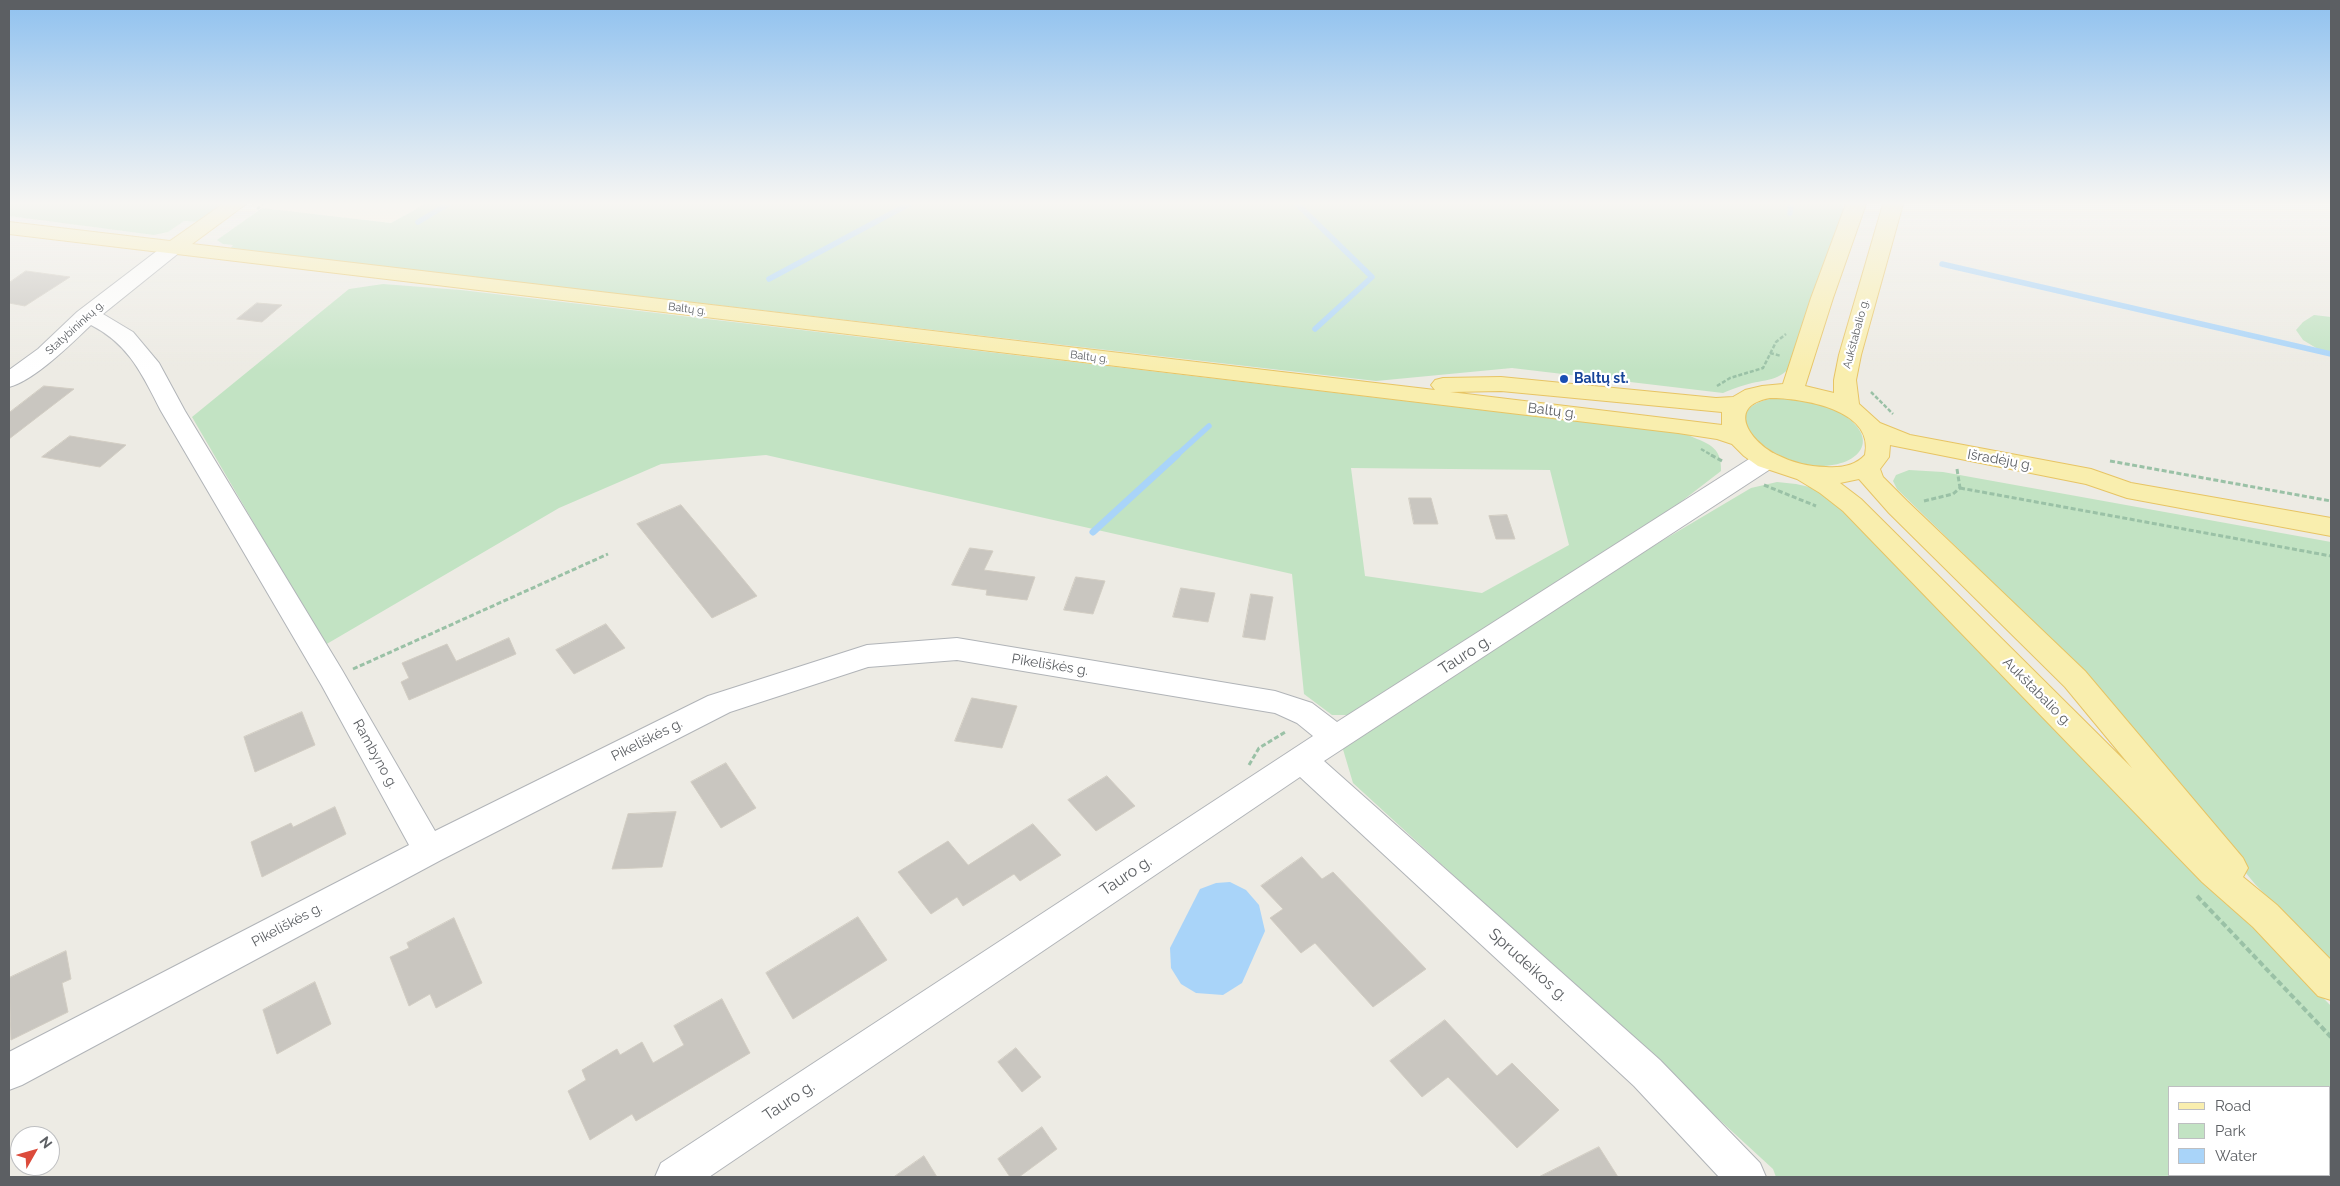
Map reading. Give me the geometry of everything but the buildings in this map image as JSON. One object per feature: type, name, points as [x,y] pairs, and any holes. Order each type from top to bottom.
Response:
[{"type":"main road","name":"Baltų g.","points":[[269,259],[1678,426],[1720,432],[1740,438]]},
{"type":"main road","points":[[1792,391],[1836,259]]},
{"type":"main road","name":"Aukštabalio g.","points":[[1847,407],[1845,380],[1850,355],[1877,259]]},
{"type":"main road","name":"Baltų g.","points":[[1364,389],[1501,384],[1716,406],[1739,404]]},
{"type":"main road","name":"Išradėjų g.","points":[[1739,404],[1752,395],[1770,391],[1792,391],[1830,399],[1847,407],[1873,429],[1904,442],[2091,477],[2127,490],[2331,527]]},
{"type":"main road","points":[[1739,404],[1733,414],[1734,425],[1740,438],[1766,460],[1805,473],[1850,474],[1871,462],[1879,439],[1873,429]]},
{"type":"main road","name":"Išradėjų g.","points":[[1871,462],[1922,463],[2067,487],[2127,490]]},
{"type":"main road","name":"Aukštabalio g.","points":[[1871,462],[1873,481],[2075,680],[2126,738],[2224,860],[2265,916]]},
{"type":"main road","name":"Aukštabalio g.","points":[[1805,473],[1829,486],[1852,505],[2214,872],[2265,916],[2331,984]]},
{"type":"street","name":"Statybininkų g.","points":[[9,380],[46,354],[85,317],[159,259]]},
{"type":"street","name":"Rambyno g.","points":[[85,317],[95,318],[105,323],[124,337],[148,363],[173,411],[326,668],[429,850]]},
{"type":"street","name":"Tauro g.","points":[[674,1177],[1335,738],[1766,460]]},
{"type":"street","name":"Pikeliškės g.","points":[[9,1072],[429,850],[719,704],[868,656],[956,649],[1274,702],[1297,708],[1312,717],[1335,738]]},
{"type":"street","name":"Sprudeikos g.","points":[[1302,760],[1647,1073],[1746,1177]]},
{"type":"path","points":[[1716,386],[1730,378],[1763,368],[1770,353]]},
{"type":"path","points":[[1869,386],[1871,394],[1896,417]]},
{"type":"path","points":[[2109,461],[2331,501]]},
{"type":"path","points":[[1953,494],[1960,488],[2331,556]]},
{"type":"path","points":[[326,668],[608,554]]},
{"type":"green space","points":[[320,259],[1829,259],[1793,363],[1778,377],[1723,393],[1512,368],[1376,381]]},
{"type":"green space","points":[[383,284],[461,290],[1686,434],[1707,443],[1716,451],[1721,462],[1721,471],[1643,531],[1353,715],[1332,715],[1304,694],[1292,574],[766,455],[661,464],[559,508],[325,645],[192,417],[349,289]],"holes":[[[1351,468],[1550,470],[1569,545],[1482,593],[1365,576]]]},
{"type":"green space","points":[[2314,315],[2331,317],[2331,357],[2303,340],[2296,330],[2303,322]]},
{"type":"green space","points":[[1790,397],[1823,405],[1841,413],[1854,423],[1861,432],[1863,441],[1861,449],[1855,456],[1846,461],[1834,465],[1820,466],[1799,463],[1779,455],[1763,445],[1751,432],[1745,420],[1749,409],[1763,401]]},
{"type":"green space","points":[[1909,470],[1943,472],[2331,542],[2331,964],[2255,884],[2055,643],[1897,489],[1893,481],[1896,475]]},
{"type":"green space","points":[[1777,482],[1814,488],[1859,521],[2331,1006],[2331,1177],[1776,1177],[1773,1169],[1353,783],[1342,746],[1628,561],[1751,488]]},
{"type":"water","points":[[1230,882],[1246,890],[1259,905],[1265,931],[1242,983],[1223,995],[1196,993],[1181,984],[1171,968],[1170,948],[1200,889],[1216,883]]},
{"type":"waterway","points":[[769,279],[806,259]]},
{"type":"waterway","points":[[1315,329],[1372,277],[1354,259]]},
{"type":"waterway","points":[[1942,264],[2331,354]]},
{"type":"waterway","points":[[1176,456],[1209,426]]},
{"type":"waterway","points":[[1093,532],[1177,455]]},
{"type":"place","name":"Baltų st.","points":[[1564,379]]}]
